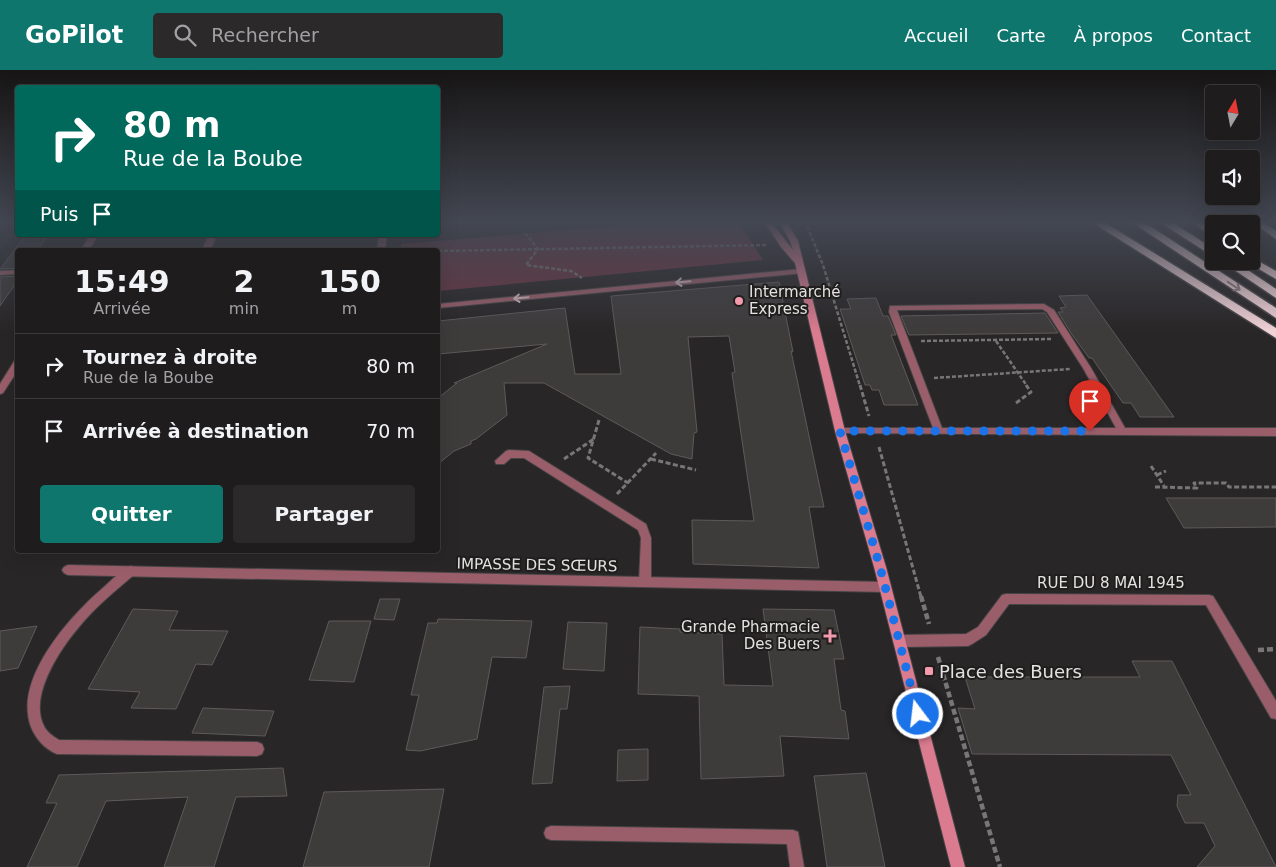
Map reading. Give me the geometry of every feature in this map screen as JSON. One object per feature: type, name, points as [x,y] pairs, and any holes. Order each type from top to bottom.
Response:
[{"type":"highway","points":[[1155,258],[1276,334]]},
{"type":"highway","points":[[1191,258],[1276,314]]},
{"type":"highway","points":[[1260,266],[1276,276]]},
{"type":"highway","points":[[1240,270],[1276,294]]},
{"type":"street","points":[[794,258],[800,266]]},
{"type":"street","points":[[798,258],[840,431],[885,587],[958,867]]},
{"type":"street","points":[[440,306],[800,266]]},
{"type":"street","points":[[0,273],[15,272]]},
{"type":"street","points":[[939,431],[893,308],[899,306],[1037,304],[1050,310],[1087,368],[1122,431]]},
{"type":"street","points":[[0,391],[15,367]]},
{"type":"street","points":[[840,431],[1276,432]]},
{"type":"street","points":[[500,461],[509,454],[526,454],[642,526],[646,538],[645,582]]},
{"type":"street","name":"IMPASSE DES SŒURS","points":[[68,570],[885,587]]},
{"type":"street","points":[[131,571],[92,603],[68,630],[44,664],[32,704],[40,733],[57,747],[258,749]]},
{"type":"street","name":"RUE DU 8 MAI 1945","points":[[899,641],[968,640],[982,631],[1006,599],[1209,600],[1276,713]]},
{"type":"street","points":[[551,833],[792,837],[797,867]]},
{"type":"path","points":[[531,258],[526,265],[571,271],[585,280]]},
{"type":"path","points":[[821,258],[872,423]]},
{"type":"path","points":[[905,341],[1069,339]]},
{"type":"path","points":[[996,340],[1031,392],[1016,404]]},
{"type":"path","points":[[921,379],[1087,368]]},
{"type":"path","points":[[599,420],[588,458],[628,483]]},
{"type":"path","points":[[549,468],[594,439]]},
{"type":"path","points":[[879,447],[1000,867]]},
{"type":"path","points":[[608,504],[656,453]]},
{"type":"path","points":[[651,459],[696,470]]},
{"type":"path","points":[[1151,466],[1164,487]]},
{"type":"path","points":[[1157,475],[1166,471]]},
{"type":"path","points":[[1155,487],[1197,488],[1194,483],[1226,483],[1229,487],[1276,487]]},
{"type":"path","points":[[1255,650],[1276,650]]},
{"type":"shaded area","points":[[440,258],[762,258],[763,260],[440,291]]},
{"type":"building","points":[[8,258],[15,258],[15,268],[0,269]]},
{"type":"building","points":[[15,276],[15,284],[0,306],[0,277]]},
{"type":"building","points":[[779,282],[793,352],[791,351],[824,507],[809,507],[819,568],[693,564],[692,520],[754,521],[732,373],[735,372],[729,336],[688,337],[697,432],[694,433],[692,459],[671,454],[544,383],[504,383],[507,415],[471,441],[471,444],[454,451],[440,462],[440,396],[457,383],[454,383],[547,344],[440,354],[440,321],[565,308],[575,374],[621,374],[611,296]]},
{"type":"building","points":[[1087,295],[1174,417],[1140,417],[1131,403],[1123,403],[1092,358],[1089,358],[1071,333],[1058,312],[1063,312],[1060,308],[1066,307],[1059,296]]},
{"type":"building","points":[[876,298],[883,316],[888,316],[896,335],[891,335],[918,405],[884,405],[879,390],[872,390],[870,385],[865,385],[840,309],[851,309],[847,299]]},
{"type":"building","points":[[1045,313],[1058,333],[909,335],[901,316]]},
{"type":"building","points":[[1166,498],[1276,498],[1276,527],[1184,528]]},
{"type":"building","points":[[380,599],[400,599],[394,620],[374,619]]},
{"type":"building","points":[[133,609],[178,611],[169,630],[228,631],[212,665],[196,664],[176,709],[131,708],[140,692],[88,689]]},
{"type":"building","points":[[763,609],[834,610],[844,659],[834,659],[841,710],[845,711],[849,739],[780,736],[784,776],[701,779],[699,696],[638,694],[640,627],[680,629],[680,632],[722,634],[724,685],[773,686]]},
{"type":"building","points":[[438,619],[532,621],[526,658],[492,657],[477,739],[420,751],[406,750],[419,695],[411,695],[428,623],[437,623]]},
{"type":"building","points":[[329,621],[371,621],[354,682],[309,680]]},
{"type":"building","points":[[568,622],[607,623],[604,671],[563,669]]},
{"type":"building","points":[[37,626],[18,668],[0,671],[0,631]]},
{"type":"building","points":[[1132,661],[1172,661],[1276,867],[1197,867],[1215,846],[1204,823],[1185,823],[1177,806],[1178,795],[1191,795],[1171,755],[972,754],[958,708],[975,709],[965,677],[1140,677]]},
{"type":"building","points":[[570,686],[567,709],[560,709],[552,783],[532,784],[544,687]]},
{"type":"building","points":[[203,708],[274,711],[265,736],[192,733]]},
{"type":"building","points":[[648,749],[648,780],[617,781],[618,750]]},
{"type":"building","points":[[283,768],[287,796],[236,797],[214,867],[164,867],[188,797],[106,801],[77,867],[27,867],[57,803],[46,803],[59,775]]},
{"type":"building","points":[[866,773],[885,867],[827,867],[814,776]]},
{"type":"building","points":[[444,789],[429,867],[303,867],[324,792]]},
{"type":"place","name":"Intermarché Express","points":[[739,301]]},
{"type":"place","name":"Grande Pharmacie Des Buers","points":[[830,636]]},
{"type":"place","name":"Place des Buers","points":[[929,671]]},
{"type":"route","points":[[918,714],[880,567],[840,431],[1090,431]]}]
